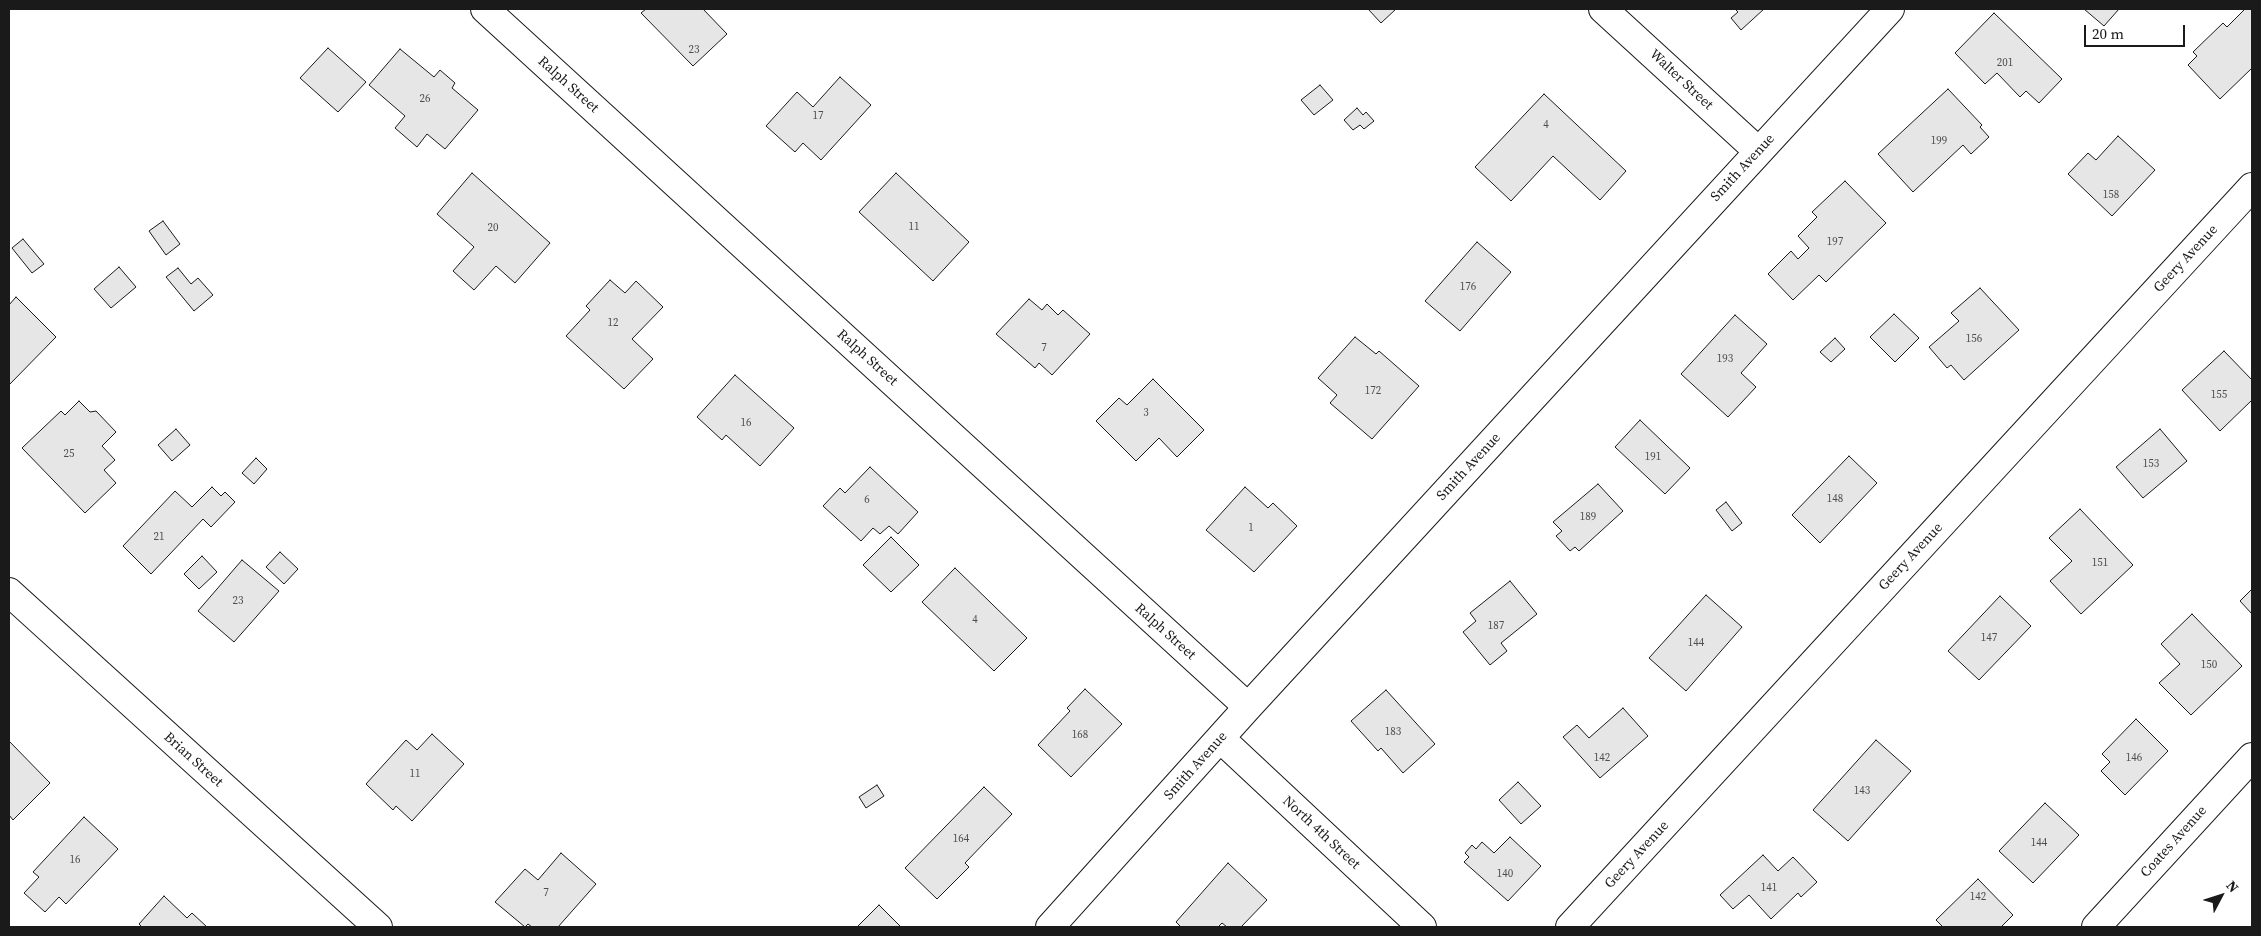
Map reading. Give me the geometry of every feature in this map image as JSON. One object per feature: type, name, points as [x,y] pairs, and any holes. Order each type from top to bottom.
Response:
[{"type":"street","name":"Ralph Street","points":[[485,9],[1248,707]]},
{"type":"street","name":"Walter Street","points":[[1603,9],[1758,151]]},
{"type":"street","name":"Smith Avenue","points":[[1050,927],[1248,707],[1890,9]]},
{"type":"street","name":"Geery Avenue","points":[[1570,927],[2252,187]]},
{"type":"street","name":"Brian Street","points":[[9,592],[378,927]]},
{"type":"street","name":"North 4th Street","points":[[1221,739],[1422,927]]},
{"type":"street","name":"Coates Avenue","points":[[2096,927],[2252,757]]},
{"type":"building","points":[[646,9],[703,9],[727,34],[693,66],[641,13]]},
{"type":"building","points":[[1368,9],[1396,9],[1381,23]]},
{"type":"building","points":[[1735,9],[1764,9],[1741,30],[1731,18],[1738,12]]},
{"type":"building","points":[[2084,9],[2119,9],[2104,26]]},
{"type":"building","points":[[2245,9],[2252,9],[2252,68],[2220,99],[2188,65],[2197,56],[2193,52],[2223,23],[2227,27]]},
{"type":"building","points":[[1994,13],[2062,79],[2039,103],[2026,91],[2020,97],[1997,73],[1985,84],[1955,53]]},
{"type":"building","points":[[328,48],[366,82],[338,112],[300,78]]},
{"type":"building","points":[[400,49],[434,77],[440,70],[455,83],[452,88],[478,110],[445,149],[427,134],[417,147],[395,128],[405,116],[369,85]]},
{"type":"building","points":[[840,77],[871,105],[821,160],[803,143],[795,152],[766,126],[797,92],[813,107]]},
{"type":"building","points":[[1320,85],[1333,100],[1314,115],[1301,100]]},
{"type":"building","points":[[1948,89],[1982,125],[1980,127],[1989,137],[1971,154],[1963,145],[1913,192],[1878,154]]},
{"type":"building","points":[[1544,94],[1626,171],[1600,200],[1553,156],[1511,201],[1475,167]]},
{"type":"building","points":[[1357,108],[1363,115],[1366,112],[1374,121],[1364,129],[1360,125],[1353,130],[1344,120]]},
{"type":"building","points":[[2118,136],[2155,170],[2112,216],[2068,174],[2088,153],[2096,160]]},
{"type":"building","points":[[472,173],[550,243],[515,283],[496,266],[474,290],[453,271],[474,247],[437,214]]},
{"type":"building","points":[[896,173],[969,242],[933,281],[859,212]]},
{"type":"building","points":[[1845,181],[1886,223],[1826,282],[1819,275],[1793,300],[1768,274],[1791,251],[1798,259],[1809,248],[1798,236],[1817,217],[1812,212]]},
{"type":"building","points":[[163,221],[180,244],[166,255],[149,231]]},
{"type":"building","points":[[23,239],[44,264],[32,273],[12,248]]},
{"type":"building","points":[[1477,242],[1511,272],[1460,331],[1425,301]]},
{"type":"building","points":[[119,267],[136,287],[111,308],[94,289]]},
{"type":"building","points":[[178,268],[191,284],[198,278],[213,295],[194,311],[166,277]]},
{"type":"building","points":[[610,280],[625,293],[636,281],[663,307],[632,339],[653,359],[624,389],[566,336],[590,310],[586,306]]},
{"type":"building","points":[[1980,288],[2019,330],[1964,380],[1951,365],[1947,368],[1929,347],[1959,321],[1951,313]]},
{"type":"building","points":[[16,297],[56,337],[9,385],[9,305]]},
{"type":"building","points":[[1029,299],[1042,310],[1047,304],[1058,315],[1063,310],[1090,334],[1052,375],[1039,363],[1035,368],[996,334]]},
{"type":"building","points":[[1894,314],[1919,338],[1895,362],[1870,337]]},
{"type":"building","points":[[1735,315],[1767,344],[1741,373],[1756,387],[1728,417],[1681,374]]},
{"type":"building","points":[[1355,337],[1376,354],[1379,351],[1419,386],[1372,439],[1330,403],[1337,395],[1318,378]]},
{"type":"building","points":[[1835,338],[1845,349],[1831,362],[1820,352]]},
{"type":"building","points":[[2224,351],[2252,380],[2252,400],[2220,431],[2182,390]]},
{"type":"building","points":[[735,375],[794,428],[760,466],[726,435],[722,440],[697,417]]},
{"type":"building","points":[[1153,379],[1204,430],[1177,457],[1159,438],[1136,461],[1096,421],[1119,398],[1127,405]]},
{"type":"building","points":[[79,401],[90,412],[96,411],[116,432],[102,446],[115,460],[104,470],[116,483],[85,513],[22,448],[61,411],[65,415]]},
{"type":"building","points":[[1640,420],[1690,468],[1665,494],[1615,447]]},
{"type":"building","points":[[176,429],[190,445],[172,461],[158,445]]},
{"type":"building","points":[[2160,429],[2187,461],[2143,498],[2116,467]]},
{"type":"building","points":[[1849,456],[1877,483],[1820,543],[1792,515]]},
{"type":"building","points":[[256,458],[267,469],[254,484],[242,473]]},
{"type":"building","points":[[870,467],[918,512],[898,534],[889,526],[880,534],[873,528],[861,541],[823,506],[840,488],[845,493]]},
{"type":"building","points":[[1598,484],[1623,511],[1579,551],[1575,547],[1570,551],[1556,536],[1562,531],[1553,522]]},
{"type":"building","points":[[212,487],[221,496],[225,492],[235,502],[211,527],[203,519],[151,574],[123,546],[175,491],[192,507]]},
{"type":"building","points":[[1245,487],[1268,508],[1273,503],[1297,526],[1254,572],[1206,530]]},
{"type":"building","points":[[1726,502],[1742,523],[1732,531],[1716,510]]},
{"type":"building","points":[[2080,509],[2133,565],[2081,614],[2050,581],[2072,561],[2049,538]]},
{"type":"building","points":[[891,537],[919,565],[891,592],[863,565]]},
{"type":"building","points":[[280,552],[298,569],[284,584],[266,567]]},
{"type":"building","points":[[202,556],[217,572],[199,589],[184,574]]},
{"type":"building","points":[[242,560],[279,591],[234,642],[198,611]]},
{"type":"building","points":[[955,568],[1027,638],[994,671],[922,602]]},
{"type":"building","points":[[1510,581],[1537,614],[1501,643],[1507,651],[1490,665],[1463,632],[1476,621],[1470,613]]},
{"type":"building","points":[[2252,589],[2252,614],[2240,601]]},
{"type":"building","points":[[1706,595],[1742,627],[1686,691],[1649,658]]},
{"type":"building","points":[[2000,596],[2031,626],[1979,680],[1948,651]]},
{"type":"building","points":[[2192,614],[2242,666],[2191,715],[2159,683],[2180,664],[2161,644]]},
{"type":"building","points":[[1085,689],[1122,724],[1071,777],[1038,745],[1070,711],[1067,708]]},
{"type":"building","points":[[1386,690],[1435,744],[1403,773],[1381,748],[1378,751],[1351,721]]},
{"type":"building","points":[[1623,708],[1648,736],[1600,778],[1563,737],[1577,725],[1589,738]]},
{"type":"building","points":[[2136,719],[2168,751],[2125,795],[2101,771],[2110,762],[2102,754]]},
{"type":"building","points":[[432,734],[464,764],[412,821],[396,806],[393,810],[366,784],[406,740],[417,750]]},
{"type":"building","points":[[1876,740],[1911,771],[1848,841],[1813,810]]},
{"type":"building","points":[[9,741],[50,783],[13,820],[9,815]]},
{"type":"building","points":[[1518,782],[1541,806],[1521,824],[1499,800]]},
{"type":"building","points":[[877,785],[884,796],[866,808],[859,797]]},
{"type":"building","points":[[984,787],[1012,814],[965,863],[969,867],[937,899],[905,868]]},
{"type":"building","points":[[2045,803],[2079,835],[2033,883],[1999,851]]},
{"type":"building","points":[[84,817],[118,849],[66,904],[59,897],[45,912],[24,893],[39,877],[33,872]]},
{"type":"building","points":[[1510,837],[1541,866],[1508,901],[1464,862],[1469,857],[1465,853],[1472,845],[1476,849],[1482,842],[1494,853]]},
{"type":"building","points":[[561,853],[596,884],[558,927],[532,927],[528,924],[525,927],[495,902],[525,869],[538,880]]},
{"type":"building","points":[[1763,855],[1778,871],[1793,857],[1817,882],[1801,897],[1798,893],[1771,919],[1749,895],[1733,909],[1720,895]]},
{"type":"building","points":[[1228,863],[1267,900],[1241,927],[1227,927],[1222,923],[1218,927],[1181,927],[1176,922]]},
{"type":"building","points":[[1978,879],[2013,915],[2001,927],[1943,927],[1936,920]]},
{"type":"building","points":[[164,896],[187,918],[192,913],[207,927],[142,927],[139,924]]},
{"type":"building","points":[[879,905],[901,927],[857,927]]}]
